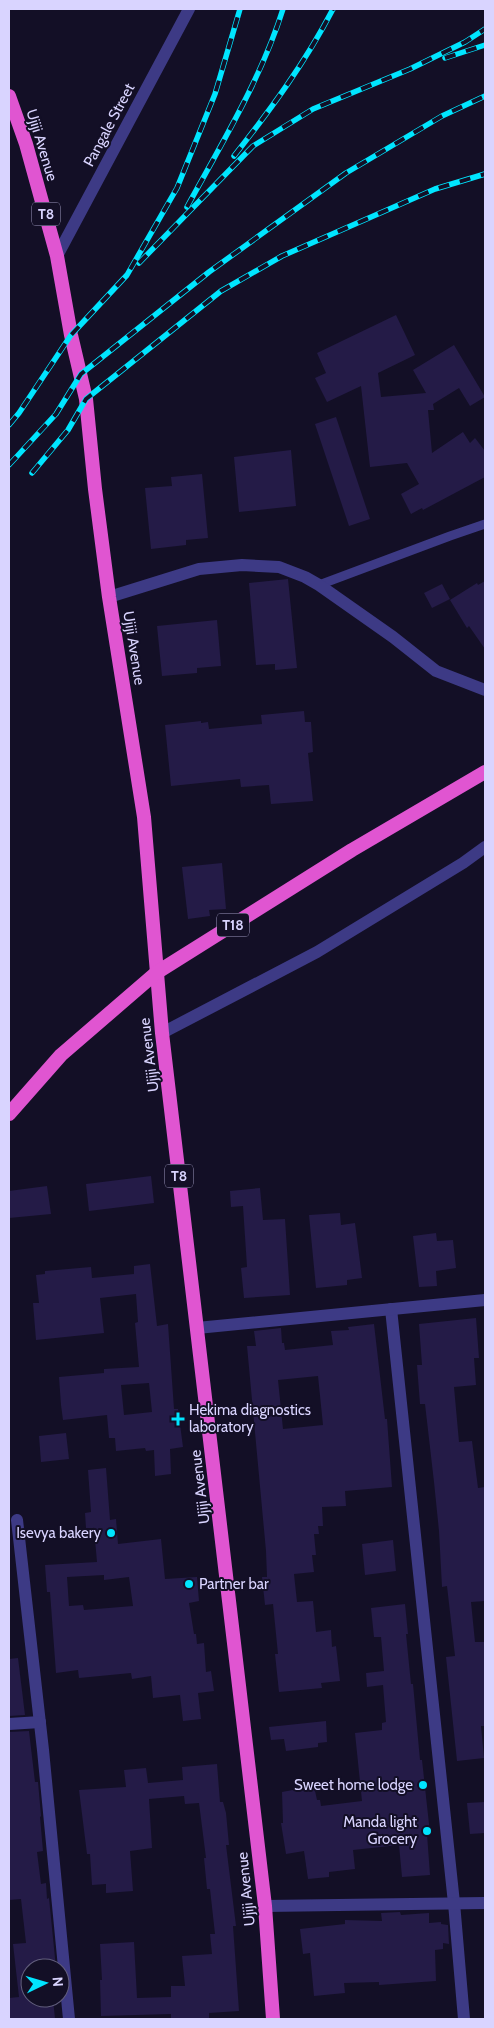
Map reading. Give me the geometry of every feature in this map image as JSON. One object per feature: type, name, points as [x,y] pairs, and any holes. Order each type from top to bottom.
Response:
[{"type":"highway","name":"Ujiji Avenue","points":[[9,96],[26,144],[57,256],[71,335],[86,399],[109,597],[144,816],[162,1032],[265,1906],[273,2019]]},
{"type":"highway","name":"T18","points":[[9,1114],[61,1055],[156,974],[352,850],[485,772]]},
{"type":"street","name":"Pangale Street","points":[[57,256],[189,9]]},
{"type":"street","points":[[109,597],[199,568],[242,564],[279,567],[305,577],[318,585],[393,637],[436,671],[485,690]]},
{"type":"street","points":[[162,1032],[317,952],[455,868],[485,847]]},
{"type":"street","points":[[197,1328],[485,1300]]},
{"type":"street","points":[[391,1309],[454,1903],[464,2019]]},
{"type":"street","points":[[17,1520],[40,1722],[69,2019]]},
{"type":"street","points":[[9,1724],[40,1722]]},
{"type":"street","points":[[265,1906],[485,1903]]},
{"type":"lane","points":[[318,585],[485,524]]},
{"type":"building","points":[[396,315],[415,355],[378,373],[381,397],[426,393],[413,370],[454,345],[485,397],[470,406],[459,388],[433,404],[434,410],[428,410],[432,453],[463,432],[470,443],[475,438],[485,451],[485,477],[423,510],[422,508],[411,514],[401,494],[419,484],[407,463],[370,467],[361,386],[327,402],[315,378],[326,373],[317,353]]},
{"type":"building","points":[[336,417],[370,519],[349,526],[315,424]]},
{"type":"building","points":[[291,450],[296,506],[239,512],[234,457]]},
{"type":"building","points":[[202,474],[208,538],[186,540],[186,545],[151,549],[145,488],[172,486],[171,477]]},
{"type":"building","points":[[288,579],[297,668],[275,670],[275,664],[256,665],[249,583]]},
{"type":"building","points":[[485,581],[485,649],[469,626],[467,628],[450,600],[477,583],[478,585]]},
{"type":"building","points":[[442,584],[450,599],[432,608],[424,593]]},
{"type":"building","points":[[217,620],[221,666],[197,668],[197,673],[162,676],[157,626]]},
{"type":"building","points":[[304,711],[305,722],[311,722],[313,752],[308,753],[313,801],[271,804],[269,785],[241,787],[240,779],[171,786],[165,725],[201,721],[201,723],[208,722],[209,729],[262,724],[261,715]]},
{"type":"building","points":[[222,863],[226,909],[209,910],[210,916],[188,919],[182,867]]},
{"type":"building","points":[[151,1176],[154,1203],[89,1211],[86,1184]]},
{"type":"building","points":[[47,1186],[51,1214],[9,1218],[9,1191]]},
{"type":"building","points":[[260,1188],[263,1220],[285,1219],[290,1295],[244,1298],[241,1268],[247,1267],[243,1206],[231,1207],[230,1191]]},
{"type":"building","points":[[340,1213],[341,1225],[355,1223],[362,1278],[347,1280],[347,1285],[316,1288],[309,1215]]},
{"type":"building","points":[[436,1233],[437,1241],[453,1240],[456,1268],[436,1271],[437,1286],[419,1287],[413,1236]]},
{"type":"building","points":[[150,1264],[157,1326],[168,1324],[174,1409],[178,1409],[183,1447],[170,1449],[171,1474],[155,1476],[154,1450],[146,1451],[145,1448],[116,1451],[115,1438],[109,1438],[107,1415],[63,1420],[59,1377],[104,1373],[104,1369],[139,1367],[135,1323],[138,1322],[136,1294],[100,1298],[104,1333],[36,1340],[33,1303],[39,1303],[36,1275],[45,1274],[45,1271],[91,1267],[92,1278],[134,1274],[134,1266]],"holes":[[[149,1383],[152,1412],[124,1415],[121,1385]]]},
{"type":"building","points":[[476,1318],[479,1358],[474,1358],[476,1385],[454,1387],[459,1442],[472,1441],[478,1488],[485,1487],[485,1601],[471,1602],[475,1642],[485,1642],[485,1726],[481,1726],[484,1758],[457,1761],[446,1657],[455,1656],[447,1586],[442,1587],[434,1482],[425,1404],[420,1404],[417,1365],[422,1365],[419,1324]]},
{"type":"building","points":[[374,1324],[385,1419],[387,1419],[392,1487],[345,1491],[346,1506],[322,1507],[323,1526],[318,1526],[319,1534],[314,1534],[316,1555],[312,1555],[314,1572],[294,1574],[297,1602],[313,1601],[316,1632],[331,1630],[332,1647],[336,1646],[340,1681],[321,1683],[322,1688],[279,1692],[275,1654],[278,1654],[273,1604],[265,1605],[262,1577],[267,1577],[266,1551],[247,1346],[256,1346],[254,1331],[281,1328],[282,1343],[284,1343],[285,1350],[333,1345],[331,1331],[349,1330],[348,1327]],"holes":[[[318,1376],[323,1425],[283,1429],[278,1380]]]},
{"type":"building","points":[[66,1433],[69,1459],[41,1462],[39,1436]]},
{"type":"building","points":[[106,1468],[110,1520],[116,1519],[118,1544],[161,1539],[165,1579],[197,1577],[199,1601],[189,1603],[194,1634],[196,1634],[197,1644],[204,1643],[206,1672],[211,1671],[214,1691],[198,1693],[201,1719],[183,1721],[180,1695],[153,1698],[151,1676],[132,1679],[131,1673],[79,1678],[78,1670],[56,1673],[50,1592],[47,1592],[45,1565],[97,1562],[94,1528],[86,1528],[85,1513],[91,1512],[88,1470]],"holes":[[[104,1575],[104,1580],[129,1577],[133,1606],[84,1610],[83,1605],[69,1606],[67,1577]]]},
{"type":"building","points":[[393,1540],[396,1571],[365,1575],[362,1544]]},
{"type":"building","points":[[405,1604],[411,1684],[413,1684],[420,1760],[422,1760],[430,1833],[427,1834],[430,1875],[402,1877],[399,1845],[353,1850],[355,1869],[329,1872],[329,1877],[308,1879],[304,1851],[286,1854],[281,1823],[283,1823],[282,1792],[314,1786],[317,1800],[320,1800],[321,1806],[362,1801],[355,1733],[382,1730],[382,1723],[386,1722],[383,1685],[367,1687],[366,1673],[384,1671],[381,1637],[374,1637],[371,1608]]},
{"type":"building","points":[[18,1658],[25,1715],[9,1716],[9,1659]]},
{"type":"building","points":[[326,1721],[327,1742],[318,1743],[318,1747],[286,1751],[284,1739],[271,1740],[269,1727]]},
{"type":"building","points":[[29,1731],[35,1782],[38,1782],[41,1816],[43,1851],[37,1852],[41,1884],[46,1883],[47,1899],[49,1898],[55,1958],[20,1958],[20,2008],[54,2008],[55,2019],[9,2019],[9,1998],[19,1997],[13,1944],[26,1943],[21,1899],[9,1900],[9,1732]]},
{"type":"building","points":[[217,1764],[220,1802],[223,1802],[226,1813],[229,1845],[226,1845],[236,1926],[233,1926],[239,2011],[209,2013],[209,2019],[171,2019],[171,2014],[101,2016],[100,1944],[134,1942],[137,1998],[171,1997],[171,1986],[185,1986],[182,1956],[212,1954],[210,1934],[215,1934],[210,1889],[207,1889],[204,1858],[206,1858],[199,1803],[185,1804],[184,1796],[149,1799],[152,1848],[130,1851],[133,1891],[106,1893],[106,1884],[92,1885],[90,1854],[87,1854],[79,1790],[126,1787],[124,1770],[146,1768],[148,1783],[183,1780],[182,1767]]},
{"type":"building","points":[[485,1802],[485,1833],[470,1834],[467,1803]]},
{"type":"building","points":[[400,1912],[401,1915],[429,1913],[429,1923],[441,1922],[441,1924],[448,1925],[449,1944],[443,1943],[443,1949],[435,1950],[436,1981],[379,1985],[379,1982],[344,1983],[345,1993],[314,1996],[310,1953],[303,1954],[300,1929],[345,1924],[345,1920],[382,1921],[381,1913]]},
{"type":"railway","points":[[9,425],[71,335],[127,275],[177,188],[215,94],[240,9]]},
{"type":"railway","points":[[187,207],[252,86],[283,9]]},
{"type":"railway","points":[[234,156],[287,85],[333,9]]},
{"type":"railway","points":[[139,263],[253,146],[313,109],[410,69],[465,42],[485,29]]},
{"type":"railway","points":[[445,58],[485,45]]},
{"type":"railway","points":[[9,465],[56,414],[81,374],[209,272],[346,173],[442,116],[485,96]]},
{"type":"railway","points":[[32,473],[68,430],[86,399],[221,291],[282,256],[435,189],[485,174]]},
{"type":"place","name":"Hekima diagnostics laboratory","points":[[178,1419]]},
{"type":"place","name":"Isevya bakery","points":[[111,1533]]},
{"type":"place","name":"Partner bar","points":[[189,1584]]},
{"type":"place","name":"Sweet home lodge","points":[[423,1785]]},
{"type":"place","name":"Manda light Grocery","points":[[427,1831]]}]
